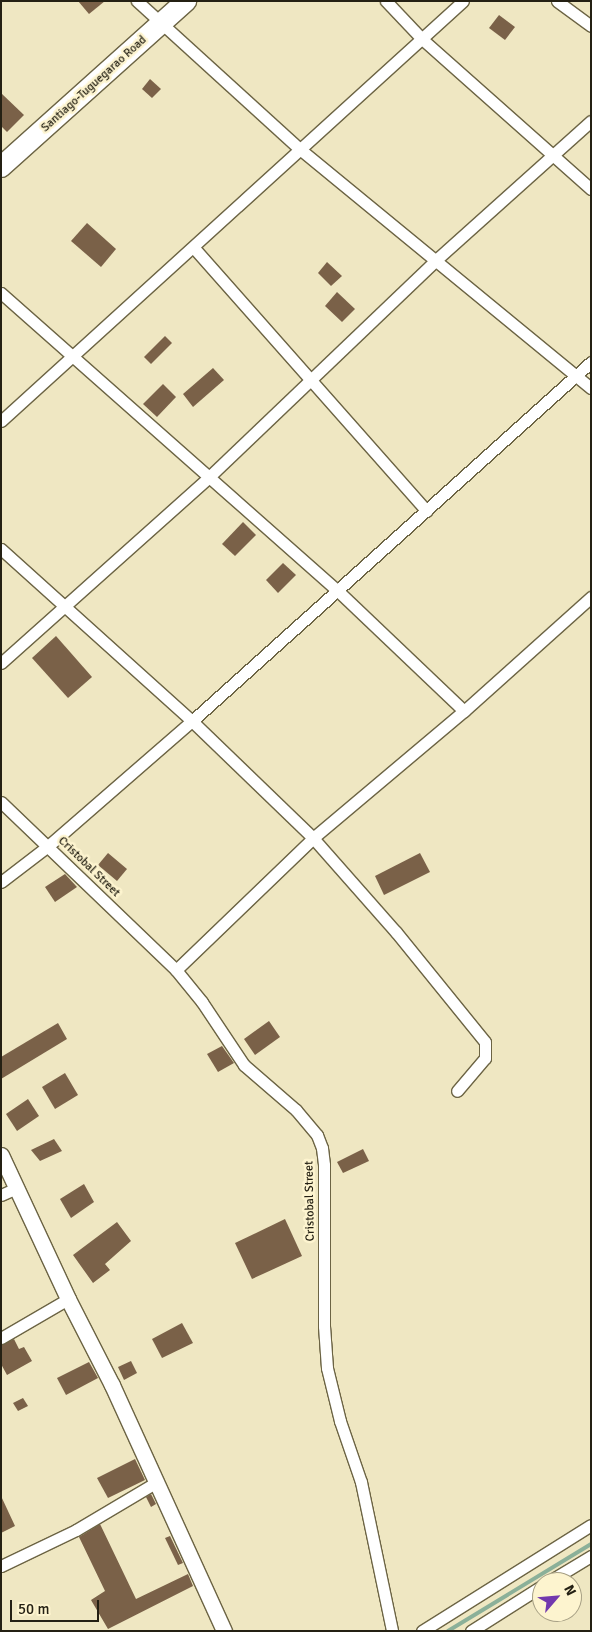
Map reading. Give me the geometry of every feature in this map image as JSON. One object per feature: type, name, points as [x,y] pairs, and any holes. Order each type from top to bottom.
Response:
[{"type":"highway","name":"Santiago-Tuguegarao Road","points":[[1,167],[186,1]]},
{"type":"main road","points":[[1,1155],[68,1299],[157,1482],[224,1631]]},
{"type":"street","points":[[137,1],[301,150],[591,388]]},
{"type":"street","points":[[386,1],[422,39],[591,190]]},
{"type":"street","points":[[1,421],[194,248],[463,1]]},
{"type":"street","points":[[557,1],[591,26]]},
{"type":"street","points":[[1,663],[208,477],[436,260],[591,121]]},
{"type":"street","points":[[194,248],[275,342],[312,380],[427,511]]},
{"type":"street","points":[[1,293],[337,590],[464,711]]},
{"type":"street","points":[[1,882],[48,846],[192,721],[591,362]]},
{"type":"street","points":[[1,548],[63,607],[192,721],[313,838],[396,932],[485,1042],[485,1058],[457,1091]]},
{"type":"street","points":[[176,970],[313,838],[464,711],[591,597]]},
{"type":"street","name":"Cristobal Street","points":[[1,802],[176,970],[202,1002],[244,1065],[306,1120],[322,1148],[324,1326],[327,1368],[340,1421],[361,1482],[392,1631]]},
{"type":"street","points":[[1,1195],[17,1188]]},
{"type":"street","points":[[1,1338],[68,1299]]},
{"type":"street","points":[[1,1566],[76,1530],[157,1482]]},
{"type":"street","points":[[422,1631],[591,1524]]},
{"type":"street","points":[[565,1572],[591,1556]]},
{"type":"street","points":[[471,1631],[532,1592]]},
{"type":"building","points":[[78,1],[105,1],[89,14]]},
{"type":"building","points":[[499,15],[515,27],[505,40],[489,28]]},
{"type":"building","points":[[150,79],[161,89],[152,98],[142,89]]},
{"type":"building","points":[[1,93],[24,115],[7,132],[1,126]]},
{"type":"building","points":[[87,223],[116,249],[101,267],[71,241]]},
{"type":"building","points":[[327,262],[342,276],[331,286],[318,273]]},
{"type":"building","points":[[337,292],[355,309],[342,322],[325,306]]},
{"type":"building","points":[[165,336],[172,343],[151,364],[144,357]]},
{"type":"building","points":[[213,368],[224,380],[193,407],[183,394]]},
{"type":"building","points":[[163,384],[176,397],[157,417],[143,404]]},
{"type":"building","points":[[243,522],[256,535],[235,556],[222,544]]},
{"type":"building","points":[[283,563],[296,575],[278,593],[266,580]]},
{"type":"building","points":[[56,636],[92,677],[68,698],[32,658]]},
{"type":"building","points":[[108,853],[127,869],[117,881],[98,865]]},
{"type":"building","points":[[420,853],[430,872],[384,895],[375,876]]},
{"type":"building","points":[[65,874],[77,887],[55,902],[45,887]]},
{"type":"building","points":[[269,1021],[280,1037],[255,1055],[244,1039]]},
{"type":"building","points":[[58,1023],[67,1039],[1,1079],[1,1057]]},
{"type":"building","points":[[222,1046],[234,1063],[218,1072],[207,1054]]},
{"type":"building","points":[[65,1073],[78,1095],[55,1109],[42,1087]]},
{"type":"building","points":[[28,1099],[39,1116],[17,1131],[6,1114]]},
{"type":"building","points":[[54,1139],[62,1151],[40,1161],[31,1150]]},
{"type":"building","points":[[363,1149],[369,1161],[343,1173],[337,1162]]},
{"type":"building","points":[[84,1184],[94,1202],[71,1218],[60,1199]]},
{"type":"building","points":[[285,1219],[302,1256],[252,1279],[235,1243]]},
{"type":"building","points":[[117,1222],[131,1241],[105,1264],[110,1270],[93,1283],[73,1255]]},
{"type":"building","points":[[182,1323],[193,1343],[162,1358],[152,1339]]},
{"type":"building","points":[[14,1339],[19,1349],[24,1347],[32,1361],[7,1375],[1,1364],[1,1345]]},
{"type":"building","points":[[131,1361],[137,1373],[124,1380],[118,1367]]},
{"type":"building","points":[[89,1362],[98,1378],[66,1395],[57,1378]]},
{"type":"building","points":[[23,1398],[28,1406],[18,1411],[13,1403]]},
{"type":"building","points":[[135,1459],[145,1480],[108,1498],[97,1478]]},
{"type":"building","points":[[151,1494],[156,1504],[151,1507],[146,1497]]},
{"type":"building","points":[[1,1496],[15,1526],[1,1533]]},
{"type":"building","points":[[100,1524],[136,1599],[188,1574],[193,1586],[108,1629],[91,1600],[105,1591],[79,1537]]},
{"type":"building","points":[[170,1536],[183,1563],[178,1565],[165,1538]]},
{"type":"waterway","points":[[448,1631],[591,1544]]}]
